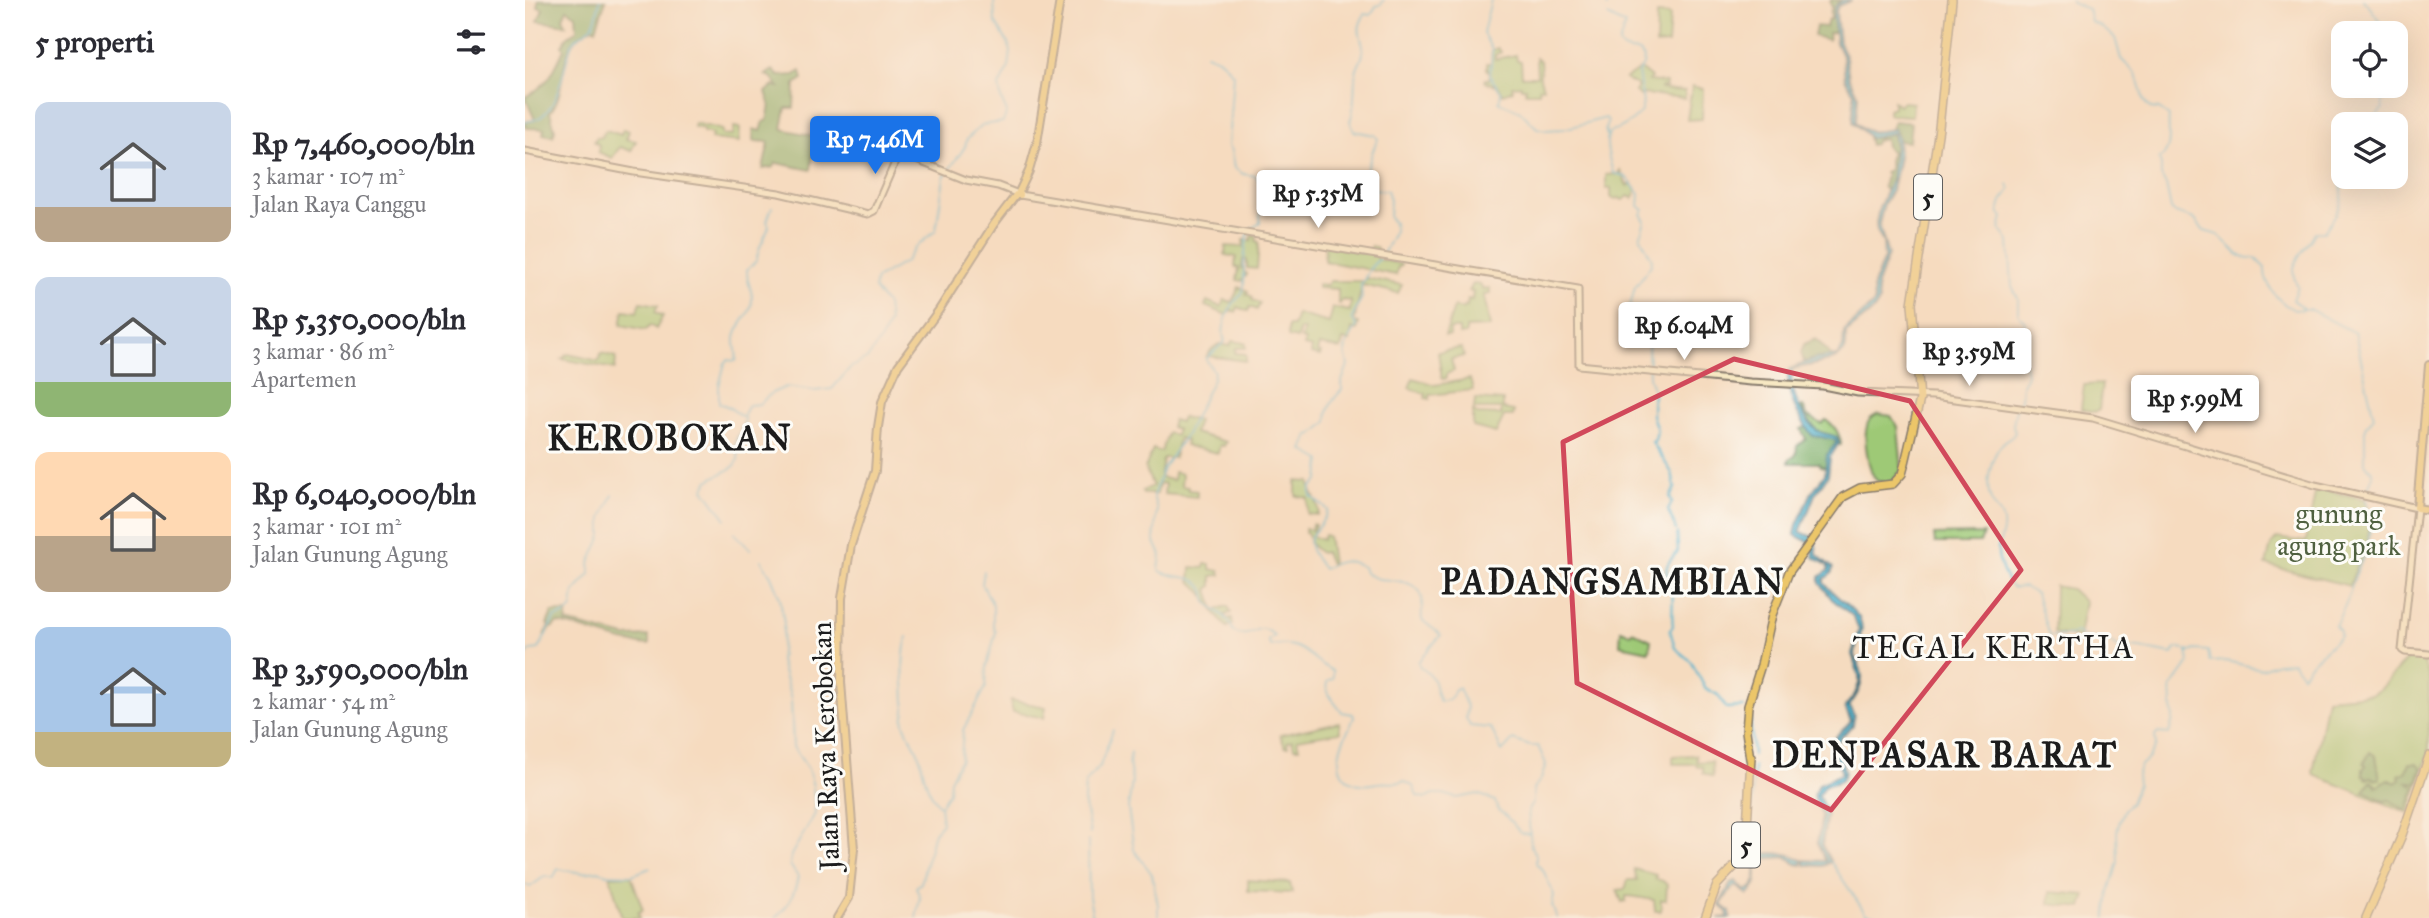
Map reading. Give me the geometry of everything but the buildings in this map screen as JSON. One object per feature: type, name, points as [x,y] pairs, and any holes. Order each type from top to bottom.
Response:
[{"type":"highway","name":"5","points":[[1705,918],[1717,885],[1736,864],[1746,845],[1750,760],[1746,720],[1776,600],[1790,571],[1843,497],[1860,488],[1886,488],[1898,484],[1905,471],[1920,395],[1912,304],[1940,128],[1952,0]]},
{"type":"highway","points":[[2367,918],[2402,835],[2429,755]]},
{"type":"main road","name":"Jalan Raya Kerobokan","points":[[837,918],[848,901],[854,849],[841,682],[841,607],[851,545],[875,471],[882,402],[902,361],[939,310],[993,224],[1018,194],[1029,171],[1037,143],[1060,0]]},
{"type":"main road","points":[[525,151],[634,172],[779,193],[870,214],[874,211],[899,153],[979,183],[998,186],[1018,194],[1578,289],[1579,365],[1826,386],[1858,393],[1920,395],[2097,419],[2315,485],[2429,510]]},
{"type":"main road","points":[[2429,365],[2402,650],[2429,654]]},
{"type":"highlighted area","points":[[1734,359],[1910,401],[2021,570],[1831,810],[1577,683],[1563,442]]},
{"type":"green space","points":[[538,0],[606,0],[596,29],[593,27],[581,35],[570,48],[558,96],[550,112],[555,130],[553,136],[543,134],[544,129],[527,128],[525,122],[535,120],[525,97],[540,87],[553,71],[567,37],[577,30],[576,15],[567,9],[563,18],[566,25],[538,21],[543,9],[538,7]]},
{"type":"green space","points":[[1831,0],[1843,0],[1837,3],[1833,16],[1835,32],[1828,33],[1829,40],[1814,36],[1816,26],[1826,27],[1828,19],[1832,19]]},
{"type":"green space","points":[[1657,14],[1670,15],[1668,44],[1656,45]]},
{"type":"green space","points":[[1498,48],[1501,52],[1495,55],[1495,59],[1516,55],[1517,60],[1521,61],[1522,76],[1537,76],[1536,57],[1539,60],[1543,87],[1539,88],[1539,92],[1525,92],[1526,88],[1521,88],[1521,85],[1512,86],[1513,90],[1503,94],[1497,85],[1485,82],[1490,73],[1487,63],[1491,63],[1492,50]]},
{"type":"green space","points":[[1640,69],[1651,78],[1649,81],[1666,83],[1661,89],[1685,91],[1685,98],[1643,94],[1642,97],[1635,92],[1638,86],[1625,79]]},
{"type":"green space","points":[[773,70],[779,76],[794,75],[801,71],[803,79],[795,84],[794,108],[786,108],[782,129],[843,142],[842,155],[813,153],[811,170],[776,163],[774,167],[763,169],[769,142],[754,141],[753,129],[761,131],[764,121],[767,121],[770,104],[766,92],[773,86],[779,87],[771,77],[765,75]]},
{"type":"green space","points":[[1692,86],[1703,89],[1702,119],[1687,120]]},
{"type":"green space","points":[[1893,101],[1899,105],[1903,102],[1913,103],[1912,116],[1888,115]]},
{"type":"green space","points":[[1894,121],[1911,123],[1909,142],[1899,141],[1896,132],[1891,129]]},
{"type":"green space","points":[[695,123],[722,130],[722,135],[732,136],[734,127],[740,128],[739,142],[711,139],[712,134],[694,127]]},
{"type":"green space","points":[[623,129],[629,131],[626,139],[636,141],[631,151],[620,147],[612,158],[598,152],[599,145],[594,141],[597,137],[600,138],[606,130],[621,135]]},
{"type":"green space","points":[[1886,133],[1893,134],[1895,148],[1887,191],[1883,187],[1886,175],[1884,172],[1889,170],[1892,152],[1886,147],[1885,139],[1870,145],[1868,137],[1879,138]]},
{"type":"green space","points":[[1620,170],[1627,186],[1632,184],[1636,190],[1633,199],[1629,196],[1623,200],[1613,199],[1611,188],[1606,189],[1606,175],[1618,174]]},
{"type":"green space","points":[[1252,235],[1257,236],[1256,241],[1259,242],[1257,269],[1247,268],[1247,260],[1243,259],[1242,268],[1247,275],[1242,281],[1237,280],[1239,268],[1235,267],[1236,257],[1225,255],[1226,246],[1243,247],[1244,240],[1251,241]]},
{"type":"green space","points":[[1325,245],[1364,253],[1365,250],[1370,251],[1371,246],[1377,248],[1377,259],[1401,264],[1396,275],[1324,261]]},
{"type":"green space","points":[[1366,278],[1402,285],[1398,293],[1362,285],[1354,322],[1359,323],[1357,330],[1352,329],[1350,341],[1343,340],[1341,349],[1319,345],[1317,352],[1321,353],[1320,356],[1311,354],[1312,348],[1304,346],[1305,340],[1301,339],[1304,330],[1300,329],[1297,339],[1288,337],[1288,326],[1293,326],[1297,314],[1329,323],[1333,308],[1350,311],[1351,301],[1342,300],[1338,303],[1338,289],[1318,288],[1318,284],[1328,285],[1329,281],[1364,281]]},
{"type":"green space","points":[[1473,284],[1481,285],[1482,289],[1490,288],[1490,294],[1484,295],[1490,327],[1466,328],[1466,334],[1459,335],[1459,329],[1450,329],[1450,336],[1445,336],[1454,307],[1463,309],[1464,306],[1467,307],[1468,299],[1472,300],[1473,292],[1469,291]]},
{"type":"green space","points":[[1239,287],[1248,291],[1246,294],[1253,297],[1252,300],[1260,303],[1257,310],[1250,307],[1248,311],[1238,307],[1236,312],[1229,310],[1227,315],[1205,306],[1207,301],[1221,307],[1224,300],[1232,302]]},
{"type":"green space","points":[[641,302],[658,305],[655,312],[663,316],[656,329],[650,325],[646,330],[621,325],[624,310],[637,312]]},
{"type":"green space","points":[[1816,339],[1833,357],[1804,362],[1801,353],[1804,344]]},
{"type":"green space","points":[[1232,341],[1246,343],[1246,348],[1236,348],[1235,353],[1246,354],[1246,361],[1207,356],[1219,344],[1230,346]]},
{"type":"green space","points":[[1461,348],[1464,356],[1451,359],[1454,371],[1446,374],[1446,379],[1442,379],[1438,352]]},
{"type":"green space","points":[[601,353],[616,357],[615,369],[562,359],[568,354],[599,361]]},
{"type":"green space","points":[[1413,378],[1435,385],[1470,379],[1473,390],[1430,395],[1430,399],[1425,398],[1426,394],[1409,388]]},
{"type":"green space","points":[[2102,384],[2099,410],[2095,412],[2081,409],[2084,385]]},
{"type":"green space","points":[[1475,399],[1503,401],[1503,409],[1514,411],[1513,416],[1504,416],[1496,433],[1473,427],[1473,411],[1477,414],[1501,415],[1501,409],[1474,409]]},
{"type":"green space","points":[[1803,406],[1807,416],[1821,424],[1826,420],[1832,424],[1841,445],[1838,445],[1837,437],[1817,431],[1800,407]]},
{"type":"green space","points":[[1878,414],[1891,416],[1898,427],[1902,470],[1891,483],[1877,481],[1867,455],[1866,431],[1871,418]]},
{"type":"green space","points":[[1182,417],[1198,421],[1194,433],[1226,442],[1224,446],[1220,445],[1218,453],[1185,446],[1186,440],[1179,438],[1174,458],[1163,458],[1160,478],[1173,480],[1174,472],[1182,474],[1181,486],[1197,491],[1197,497],[1164,494],[1165,484],[1160,483],[1157,494],[1143,494],[1142,491],[1153,486],[1145,468],[1153,449],[1161,452],[1168,433],[1175,435],[1177,429],[1171,427],[1173,420],[1180,422]]},
{"type":"green space","points":[[1806,427],[1812,435],[1836,440],[1835,447],[1827,455],[1827,467],[1819,463],[1789,463],[1796,455],[1797,446],[1806,439],[1801,429]]},
{"type":"green space","points":[[1296,481],[1310,482],[1318,515],[1307,514],[1308,498],[1296,496]]},
{"type":"green space","name":"gunung agung park","points":[[2316,488],[2365,499],[2368,537],[2350,586],[2266,565],[2271,545],[2277,538],[2306,542]]},
{"type":"green space","points":[[1312,524],[1315,525],[1312,536],[1322,540],[1324,535],[1328,536],[1330,564],[1325,552],[1320,553],[1310,544],[1308,534],[1305,533],[1305,529],[1311,530]]},
{"type":"green space","points":[[1983,534],[1980,543],[1935,543],[1934,535]]},
{"type":"green space","points":[[1205,564],[1210,564],[1210,569],[1220,571],[1221,575],[1212,576],[1212,586],[1208,590],[1215,610],[1228,606],[1231,613],[1225,615],[1226,619],[1232,618],[1233,625],[1228,628],[1201,591],[1190,581],[1191,567],[1204,568]]},
{"type":"green space","points":[[2055,586],[2071,589],[2085,602],[2079,638],[2054,633]]},
{"type":"green space","points":[[552,612],[568,612],[566,622],[626,637],[649,636],[649,645],[626,642],[557,623],[544,635]]},
{"type":"green space","points":[[1621,630],[1631,634],[1632,631],[1651,640],[1649,651],[1620,645]]},
{"type":"green space","points":[[2409,656],[2422,658],[2429,678],[2429,752],[2409,813],[2314,775],[2313,772],[2327,698],[2372,694],[2380,689]]},
{"type":"green space","points":[[1010,700],[1046,707],[1044,718],[1013,712]]},
{"type":"green space","points":[[1339,722],[1340,732],[1297,739],[1299,748],[1294,748],[1292,740],[1287,742],[1288,747],[1285,747],[1280,735]]},
{"type":"green space","points":[[2370,752],[2376,756],[2380,779],[2367,779],[2363,775],[2366,765],[2364,763]]},
{"type":"green space","points":[[1696,755],[1697,762],[1712,761],[1713,777],[1703,773],[1703,767],[1697,767],[1696,764],[1673,764],[1673,756]]},
{"type":"green space","points":[[2410,763],[2417,763],[2423,769],[2417,783],[2408,782],[2415,787],[2406,810],[2389,800],[2384,801],[2364,791],[2371,781],[2376,786],[2388,779],[2396,783],[2400,779],[2399,775],[2405,772]]},
{"type":"green space","points":[[1634,869],[1656,875],[1655,879],[1667,885],[1666,900],[1661,900],[1661,911],[1655,911],[1654,900],[1626,896],[1626,901],[1622,902],[1617,890],[1625,889],[1628,880],[1637,880]]},
{"type":"green space","points":[[631,875],[643,910],[638,912],[640,918],[622,918],[610,876]]},
{"type":"green space","points":[[1248,880],[1290,883],[1292,893],[1248,891]]},
{"type":"green space","points":[[2050,892],[2086,895],[2082,908],[2049,904]]},
{"type":"water","points":[[1843,0],[1852,0],[1838,6],[1836,12],[1839,42],[1846,58],[1849,78],[1858,95],[1856,122],[1870,131],[1894,129],[1898,139],[1899,157],[1892,190],[1884,204],[1879,224],[1888,255],[1877,285],[1879,302],[1874,310],[1846,333],[1846,348],[1842,354],[1830,361],[1793,369],[1792,376],[1797,402],[1806,418],[1818,431],[1837,437],[1839,443],[1830,457],[1828,475],[1815,494],[1800,532],[1815,538],[1817,555],[1833,568],[1824,583],[1857,615],[1862,628],[1855,655],[1862,681],[1849,706],[1854,716],[1853,725],[1841,737],[1837,747],[1844,767],[1844,776],[1840,781],[1824,786],[1818,795],[1827,814],[1822,845],[1831,862],[1823,866],[1805,865],[1805,860],[1826,861],[1817,843],[1822,816],[1814,795],[1819,784],[1842,774],[1834,753],[1834,744],[1836,737],[1851,721],[1845,707],[1859,683],[1852,654],[1859,630],[1853,616],[1832,599],[1820,583],[1820,577],[1829,570],[1827,565],[1814,557],[1811,543],[1795,535],[1812,492],[1825,474],[1827,455],[1836,440],[1812,435],[1794,404],[1788,377],[1789,369],[1814,359],[1837,356],[1843,347],[1844,331],[1874,303],[1873,285],[1884,258],[1883,243],[1876,223],[1879,208],[1891,180],[1895,144],[1893,133],[1870,138],[1853,122],[1854,93],[1845,79],[1843,58],[1836,43],[1833,16],[1835,6]]},
{"type":"water","points":[[1754,854],[1788,854],[1803,860],[1802,865],[1787,857],[1757,859],[1757,878],[1755,887],[1748,895],[1736,886],[1730,891],[1721,905],[1730,911],[1731,918],[1718,918],[1728,917],[1727,912],[1719,905],[1731,883],[1736,881],[1745,891],[1753,887],[1756,879]]},
{"type":"waterway","points":[[525,121],[537,119],[546,113],[553,103],[572,44],[592,26],[600,0]]},
{"type":"waterway","points":[[726,519],[704,489],[712,478],[735,466],[738,461],[735,443],[749,405],[759,404],[772,393],[786,387],[814,391],[832,389],[850,368],[868,358],[889,322],[887,305],[874,289],[876,279],[905,262],[915,248],[936,230],[944,177],[965,147],[967,139],[982,125],[1003,122],[1007,112],[999,86],[1009,67],[1011,51],[995,22],[994,0]]},
{"type":"waterway","points":[[1383,254],[1395,231],[1394,223],[1389,217],[1390,200],[1387,190],[1373,188],[1365,180],[1378,139],[1375,135],[1354,131],[1350,121],[1356,73],[1363,55],[1360,26],[1365,14],[1371,15],[1376,6],[1384,0]]},
{"type":"waterway","points":[[1491,0],[1483,33],[1492,50],[1490,76],[1501,92],[1499,102],[1520,111],[1537,128],[1546,130],[1563,129],[1606,118],[1607,136]]},
{"type":"waterway","points":[[1606,0],[1607,7]]},
{"type":"waterway","points":[[2071,0],[2072,3],[2088,9],[2091,22],[2115,38],[2121,59],[2136,74],[2144,101],[2150,108],[2159,109],[2169,116],[2167,151],[2159,159],[2171,209],[2194,219],[2204,231],[2218,235],[2239,255],[2248,259],[2255,258],[2265,268],[2267,282],[2276,296],[2289,307],[2304,309]]},
{"type":"waterway","points":[[2363,0],[2379,21]]},
{"type":"waterway","points":[[1608,16],[1625,25],[1620,47],[1639,52],[1644,58],[1638,72],[1643,100],[1640,112],[1628,124],[1610,132],[1607,144],[1613,173],[1625,176],[1640,194],[1639,206],[1644,210],[1641,214],[1645,221],[1640,236],[1652,259],[1651,265],[1635,287],[1630,307],[1643,325],[1648,339],[1649,377],[1653,389],[1652,415],[1657,430],[1652,442],[1672,473],[1675,488],[1668,510],[1676,530]]},
{"type":"waterway","points":[[1206,54],[1221,60],[1233,74],[1228,146],[1234,168],[1243,174],[1256,176],[1261,185],[1260,223],[1249,230],[1244,288],[1227,317],[1223,333],[1225,341],[1206,359],[1214,372],[1213,379],[1187,433],[1163,469],[1153,496],[1157,509],[1154,540],[1161,555],[1159,570],[1198,583],[1204,590],[1207,603],[1225,617],[1236,633],[1245,635],[1263,629],[1275,636],[1268,640],[1270,646],[1291,645],[1333,671],[1333,678],[1327,682],[1329,694],[1342,712],[1353,714],[1354,717],[1342,743],[1339,757],[1346,778],[1359,784],[1404,781],[1413,786],[1417,796],[1425,798],[1434,794],[1457,798],[1478,794],[1495,801],[1498,810],[1521,833],[1530,834]]},
{"type":"waterway","points":[[2380,112],[2383,108],[2382,98]]},
{"type":"waterway","points":[[2008,184],[2010,190],[2002,201],[1999,212],[2003,217],[2000,229],[2009,241],[2012,286],[2018,298],[2018,313],[2025,322],[2023,354],[2027,374],[2016,409],[2013,425],[2015,433],[1998,449],[1988,481],[1990,497],[2003,522],[1998,549],[2003,570],[2013,588],[2024,587],[2036,594],[2049,636],[2069,636],[2075,632],[2088,638],[2107,640],[2121,649],[2133,647],[2172,654],[2177,648],[2189,651]]},
{"type":"waterway","points":[[2341,189],[2338,210],[2324,232],[2315,232],[2295,264],[2294,278],[2298,286],[2293,300],[2304,309],[2309,309],[2355,333],[2374,417],[2365,427],[2365,463],[2373,475],[2366,494]]},
{"type":"waterway","points":[[741,416],[719,403],[719,386],[725,363],[728,360],[736,361],[736,333],[752,304],[747,270],[757,260],[769,226],[767,221],[772,207]]},
{"type":"waterway","points":[[1379,259],[1361,285],[1362,298],[1352,318],[1357,327],[1346,345],[1348,365],[1342,381],[1342,390],[1331,404],[1327,422],[1309,435],[1303,450],[1321,460],[1319,480],[1311,488],[1311,496],[1328,510],[1311,537],[1310,548],[1323,569],[1338,562],[1353,562],[1374,578],[1405,582],[1416,588],[1422,598],[1422,620],[1441,635],[1418,662],[1433,679],[1440,702],[1450,699],[1459,688],[1467,707],[1466,718],[1470,726],[1491,728],[1502,752],[1513,740],[1538,746],[1546,764],[1541,779],[1533,789],[1533,802],[1528,810],[1531,846],[1536,855],[1536,863],[1544,872],[1554,895],[1552,906],[1557,918]]},
{"type":"waterway","points":[[525,657],[531,650],[539,649],[554,618],[566,614],[572,608],[574,592],[590,574],[590,563],[602,536],[602,518],[613,495]]},
{"type":"waterway","points":[[2106,918],[2109,892],[2118,862],[2117,832],[2120,820],[2131,803],[2138,784],[2140,766],[2156,746],[2155,736],[2158,733],[2169,734],[2173,719],[2171,688],[2189,663],[2188,653],[2195,650],[2208,651],[2210,662],[2226,661],[2262,669],[2277,663],[2293,662],[2302,675],[2340,636],[2340,631],[2335,626],[2368,547],[2371,523],[2366,499]]},
{"type":"waterway","points":[[734,533],[750,549]]},
{"type":"waterway","points":[[1677,533],[1678,551],[1666,570],[1673,595],[1673,626],[1670,630],[1675,648],[1691,661],[1705,688],[1718,695],[1726,708],[1744,707]]},
{"type":"waterway","points":[[761,560],[780,598],[784,623],[780,661],[791,699],[793,747],[808,769],[813,786],[815,814],[791,855],[790,865],[798,877],[795,889],[787,905],[775,918]]},
{"type":"waterway","points":[[916,918],[920,897],[916,887],[921,883],[934,832],[942,823],[940,806],[949,792],[950,780],[961,759],[963,730],[986,687],[987,666],[996,632],[993,605],[982,584],[984,571]]},
{"type":"waterway","points":[[907,637],[903,664],[904,721],[919,753],[929,789],[940,806]]},
{"type":"waterway","points":[[1750,712],[1753,755]]},
{"type":"waterway","points":[[1090,834],[1084,800],[1085,783],[1100,766],[1113,730]]},
{"type":"waterway","points":[[1131,752],[1129,763],[1132,782],[1128,808],[1134,850],[1152,874],[1158,918]]},
{"type":"waterway","points":[[1752,807],[1754,767]]},
{"type":"waterway","points":[[1750,830],[1755,855]]},
{"type":"waterway","points":[[1088,841],[1089,897],[1093,918]]},
{"type":"waterway","points":[[1831,862],[1866,914],[1889,918]]},
{"type":"waterway","points":[[525,884],[530,887],[545,876],[553,878],[558,869],[632,875],[650,868]]},
{"type":"district","name":"KEROBOKAN","points":[[670,438]]},
{"type":"district","name":"PADANGSAMBIAN","points":[[1613,582]]},
{"type":"district","name":"TEGAL KERTHA","points":[[1994,647]]},
{"type":"district","name":"DENPASAR BARAT","points":[[1945,755]]}]
